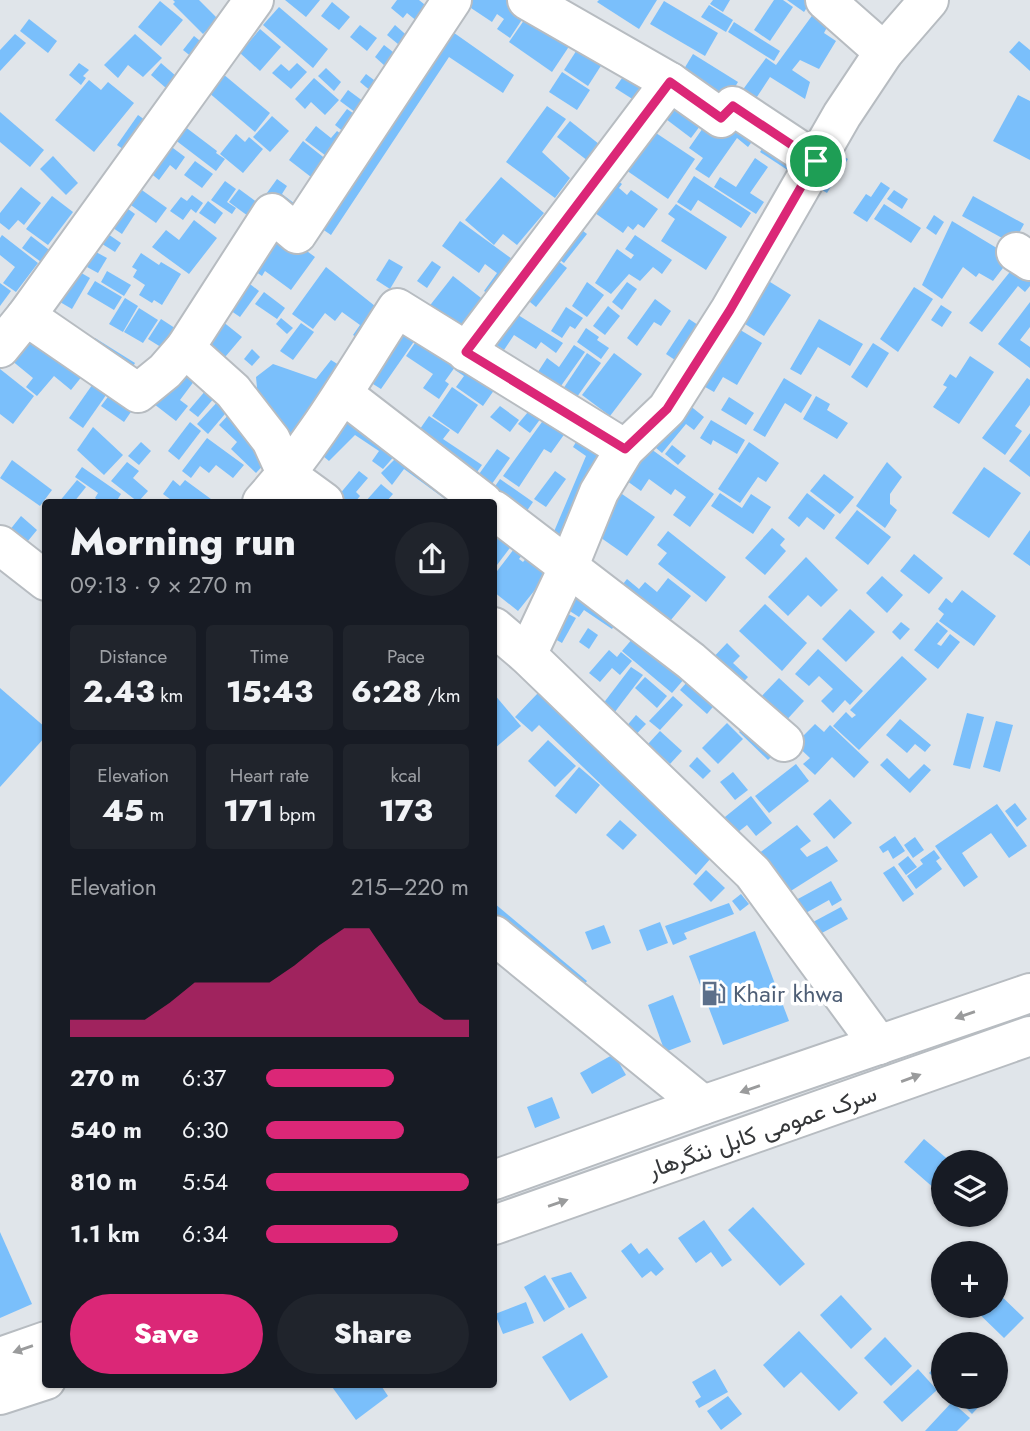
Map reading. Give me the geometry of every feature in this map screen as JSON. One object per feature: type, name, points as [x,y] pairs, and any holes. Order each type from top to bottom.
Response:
[{"type":"main road","points":[[0,348],[26,316],[254,0]]},
{"type":"main road","points":[[26,316],[138,393],[165,371],[186,348],[271,213],[297,234],[452,0]]},
{"type":"main road","points":[[527,0],[670,82],[721,118],[733,106],[816,161]]},
{"type":"main road","points":[[825,0],[884,52]]},
{"type":"main road","points":[[527,655],[568,568],[598,492],[625,449],[667,409],[730,310],[842,115],[884,52],[929,0]]},
{"type":"main road","points":[[466,352],[670,82]]},
{"type":"main road","points":[[275,489],[343,394],[397,308],[625,449]]},
{"type":"main road","points":[[186,348],[233,391],[271,440],[275,489]]},
{"type":"main road","points":[[343,394],[479,499]]},
{"type":"main road","points":[[275,489],[313,499]]},
{"type":"main road","points":[[497,512],[691,661],[784,743]]},
{"type":"main road","points":[[0,545],[42,578]]},
{"type":"main road","points":[[497,630],[527,655],[753,873],[879,1045]]},
{"type":"main road","points":[[497,936],[703,1105]]},
{"type":"main road","name":"سرک عمومی کابل ننگرهار","points":[[497,1179],[1030,993]]},
{"type":"main road","name":"سرک عمومی کابل ننگرهار","points":[[497,1224],[1030,1036]]},
{"type":"main road","points":[[0,1357],[42,1343]]},
{"type":"main road","points":[[0,1395],[42,1381]]},
{"type":"building","points":[[173,0],[199,0],[218,19],[203,34],[173,4]]},
{"type":"building","points":[[285,0],[320,0],[306,17]]},
{"type":"building","points":[[397,0],[419,0],[435,13],[424,27],[407,13],[403,18],[391,8]]},
{"type":"building","points":[[458,0],[510,0],[527,12],[510,38],[497,29],[504,19],[497,14],[492,22],[471,8],[461,23],[448,15]]},
{"type":"building","points":[[657,0],[639,29],[597,2]]},
{"type":"building","points":[[713,0],[730,0],[723,12],[710,4]]},
{"type":"building","points":[[774,0],[783,0],[793,7],[770,41],[754,30]]},
{"type":"building","points":[[787,0],[812,0],[804,12]]},
{"type":"building","points":[[160,1],[183,20],[161,46],[138,27]]},
{"type":"building","points":[[664,1],[718,33],[705,56],[650,24]]},
{"type":"building","points":[[332,2],[350,17],[339,30],[321,16]]},
{"type":"building","points":[[822,2],[834,14],[824,33],[836,41],[819,69],[800,60],[792,70],[810,82],[805,99],[770,77],[751,106],[736,99],[766,58],[776,65]]},
{"type":"building","points":[[709,5],[733,20],[726,32],[701,17]]},
{"type":"building","points":[[279,7],[328,49],[313,68],[263,25]]},
{"type":"building","points":[[529,13],[572,42],[552,72],[509,42]]},
{"type":"building","points":[[29,19],[57,41],[48,53],[20,31]]},
{"type":"building","points":[[734,22],[780,51],[774,61],[728,32]]},
{"type":"building","points":[[440,23],[514,75],[503,93],[449,57],[331,235],[309,220]]},
{"type":"building","points":[[360,25],[377,38],[367,51],[350,37]]},
{"type":"building","points":[[395,25],[412,40],[404,49],[387,35]]},
{"type":"building","points":[[260,29],[281,47],[260,71],[240,53]]},
{"type":"building","points":[[15,34],[26,43],[0,71],[0,50]]},
{"type":"building","points":[[135,34],[162,58],[143,77],[128,65],[118,78],[104,65]]},
{"type":"building","points":[[194,36],[204,44],[193,58],[183,50]]},
{"type":"building","points":[[1019,41],[1030,50],[1030,71],[1009,52]]},
{"type":"building","points":[[384,45],[406,62],[378,97],[360,82],[366,74],[374,80],[385,66],[375,57]]},
{"type":"building","points":[[580,45],[604,61],[588,86],[564,70]]},
{"type":"building","points":[[693,54],[738,82],[726,102],[681,74]]},
{"type":"building","points":[[79,63],[89,70],[83,76],[86,78],[81,85],[69,75]]},
{"type":"building","points":[[161,63],[184,83],[174,95],[151,75]]},
{"type":"building","points":[[297,63],[307,72],[291,89],[272,73],[281,64],[289,71]]},
{"type":"building","points":[[326,68],[341,82],[334,91],[318,76]]},
{"type":"building","points":[[627,71],[657,91],[634,100],[615,88]]},
{"type":"building","points":[[562,72],[590,90],[577,110],[549,92]]},
{"type":"building","points":[[223,74],[270,113],[255,132],[208,92]]},
{"type":"building","points":[[314,78],[339,100],[325,115],[311,102],[305,109],[295,99]]},
{"type":"building","points":[[89,80],[101,90],[108,82],[134,103],[94,152],[55,120]]},
{"type":"building","points":[[672,87],[709,114],[691,138],[654,110]]},
{"type":"building","points":[[348,90],[375,110],[367,121],[340,101]]},
{"type":"building","points":[[1018,95],[1030,101],[1030,160],[993,141]]},
{"type":"building","points":[[547,106],[566,119],[542,152],[570,178],[555,198],[506,162]]},
{"type":"building","points":[[347,109],[363,120],[350,137],[335,125]]},
{"type":"building","points":[[0,112],[44,150],[30,167],[0,142]]},
{"type":"building","points":[[138,115],[155,127],[133,156],[117,145]]},
{"type":"building","points":[[712,115],[759,132],[748,147],[737,138],[709,178],[695,169],[703,158],[689,148]]},
{"type":"building","points":[[272,116],[289,131],[270,152],[253,137]]},
{"type":"building","points":[[570,121],[609,152],[597,168],[557,137]]},
{"type":"building","points":[[184,126],[225,159],[216,171],[174,139]]},
{"type":"building","points":[[316,126],[331,138],[337,131],[354,144],[338,165],[305,140]]},
{"type":"building","points":[[650,129],[695,159],[668,199],[623,168]]},
{"type":"building","points":[[236,134],[245,142],[249,137],[263,149],[243,173],[220,154]]},
{"type":"building","points":[[770,137],[805,161],[795,175],[760,152]]},
{"type":"building","points":[[303,141],[337,168],[317,195],[305,186],[311,177],[289,160]]},
{"type":"building","points":[[169,145],[185,157],[176,170],[170,165],[159,180],[149,172]]},
{"type":"building","points":[[837,153],[848,159],[827,193],[817,187]]},
{"type":"building","points":[[53,156],[78,183],[66,195],[40,169]]},
{"type":"building","points":[[755,158],[768,167],[750,193],[764,202],[756,214],[714,187],[720,177],[736,187]]},
{"type":"building","points":[[195,161],[213,174],[202,188],[184,175]]},
{"type":"building","points":[[611,176],[622,184],[619,188],[627,195],[631,190],[658,209],[644,228],[638,224],[633,230],[628,226],[623,233],[588,208]]},
{"type":"building","points":[[694,176],[751,213],[741,228],[698,200],[691,211],[677,202]]},
{"type":"building","points":[[501,177],[544,213],[517,245],[503,234],[494,245],[465,220]]},
{"type":"building","points":[[277,179],[287,186],[282,194],[307,213],[251,215]]},
{"type":"building","points":[[225,181],[236,189],[227,202],[236,208],[232,214],[211,200]]},
{"type":"building","points":[[881,182],[890,188],[867,222],[853,213],[866,194],[871,197]]},
{"type":"building","points":[[21,187],[41,203],[24,225],[18,220],[9,230],[0,223],[0,213]]},
{"type":"building","points":[[139,188],[167,208],[156,223],[128,203]]},
{"type":"building","points":[[239,189],[258,203],[248,216],[229,202]]},
{"type":"building","points":[[894,190],[908,199],[902,209],[887,199]]},
{"type":"building","points":[[192,195],[203,203],[196,213],[191,209],[183,220],[170,211],[181,197],[187,201]]},
{"type":"building","points":[[52,196],[73,212],[48,245],[26,229]]},
{"type":"building","points":[[973,196],[1024,224],[1013,244],[962,216]]},
{"type":"building","points":[[208,201],[223,213],[215,224],[199,213]]},
{"type":"building","points":[[676,204],[727,237],[706,270],[661,241],[675,219],[668,214]]},
{"type":"building","points":[[884,204],[921,228],[911,243],[874,219]]},
{"type":"building","points":[[124,206],[135,214],[122,234],[110,226]]},
{"type":"building","points":[[934,215],[944,222],[936,235],[926,228]]},
{"type":"building","points":[[194,220],[217,238],[189,274],[152,247],[166,230],[179,240]]},
{"type":"building","points":[[460,221],[523,267],[498,301],[484,291],[497,273],[485,264],[479,273],[442,246]]},
{"type":"building","points":[[952,221],[1015,259],[1006,264],[993,281],[979,273],[976,277],[963,267],[942,299],[922,285]]},
{"type":"building","points":[[574,224],[587,234],[564,263],[551,253]]},
{"type":"building","points":[[274,227],[315,257],[291,290],[265,271],[262,276],[246,265]]},
{"type":"building","points":[[105,232],[121,243],[115,252],[99,242]]},
{"type":"building","points":[[2,235],[38,263],[16,292],[3,283],[15,267],[0,255]]},
{"type":"building","points":[[635,235],[672,260],[662,274],[653,267],[640,281],[629,274],[611,294],[595,283],[617,249],[631,259],[634,255],[625,249]]},
{"type":"building","points":[[31,236],[61,259],[52,270],[22,248]]},
{"type":"building","points":[[96,252],[107,258],[98,273],[87,267]]},
{"type":"building","points":[[141,253],[159,265],[161,262],[181,274],[162,305],[154,300],[152,303],[139,295],[145,285],[133,277],[137,270],[132,267]]},
{"type":"building","points":[[548,253],[567,268],[536,307],[518,292]]},
{"type":"building","points":[[389,259],[403,267],[390,289],[376,280]]},
{"type":"building","points":[[432,261],[441,267],[427,288],[417,281]]},
{"type":"building","points":[[1017,263],[1030,273],[1030,286],[1025,292],[1018,286],[982,332],[969,323]]},
{"type":"building","points":[[326,267],[385,314],[364,342],[353,335],[360,325],[342,312],[335,321],[325,313],[313,329],[292,314]]},
{"type":"building","points":[[78,271],[90,278],[72,309],[60,302]]},
{"type":"building","points":[[107,271],[131,285],[124,296],[101,282]]},
{"type":"building","points":[[453,276],[490,305],[460,342],[424,313]]},
{"type":"building","points":[[241,277],[259,291],[240,317],[221,304]]},
{"type":"building","points":[[762,277],[791,295],[764,336],[737,319]]},
{"type":"building","points":[[95,281],[122,297],[114,310],[87,294]]},
{"type":"building","points":[[587,282],[604,295],[587,317],[572,306]]},
{"type":"building","points":[[627,282],[637,289],[622,310],[612,302]]},
{"type":"building","points":[[0,283],[11,291],[0,306]]},
{"type":"building","points":[[914,287],[933,299],[898,352],[880,339]]},
{"type":"building","points":[[264,292],[285,308],[277,319],[255,304]]},
{"type":"building","points":[[125,298],[138,306],[123,332],[109,324]]},
{"type":"building","points":[[655,299],[671,311],[661,326],[654,322],[637,346],[627,338]]},
{"type":"building","points":[[1030,302],[1030,327],[1020,340],[1030,347],[1030,368],[998,344]]},
{"type":"building","points":[[941,305],[952,312],[942,327],[931,320]]},
{"type":"building","points":[[608,306],[620,316],[605,335],[593,326]]},
{"type":"building","points":[[566,307],[583,318],[575,329],[570,326],[562,338],[551,331]]},
{"type":"building","points":[[139,308],[158,320],[143,343],[124,332]]},
{"type":"building","points":[[507,308],[563,343],[556,353],[541,342],[536,349],[514,335],[504,350],[487,339]]},
{"type":"building","points":[[217,317],[242,337],[220,363],[195,343]]},
{"type":"building","points":[[281,318],[293,328],[287,334],[276,324]]},
{"type":"building","points":[[161,319],[184,334],[172,354],[148,339]]},
{"type":"building","points":[[689,319],[710,333],[687,368],[666,354]]},
{"type":"building","points":[[819,319],[863,344],[850,366],[818,347],[801,375],[790,369]]},
{"type":"building","points":[[301,323],[314,332],[293,360],[280,351]]},
{"type":"building","points":[[732,325],[762,343],[737,385],[723,377],[714,392],[698,383]]},
{"type":"building","points":[[393,326],[415,340],[381,389],[373,384],[363,399]]},
{"type":"building","points":[[27,328],[83,375],[71,390],[54,376],[37,396],[26,387],[33,378],[5,355]]},
{"type":"building","points":[[586,328],[609,348],[601,359],[577,342]]},
{"type":"building","points":[[95,338],[135,363],[128,375],[88,349]]},
{"type":"building","points":[[417,340],[455,367],[445,381],[449,384],[439,399],[423,388],[433,374],[406,356]]},
{"type":"building","points":[[873,343],[889,353],[867,388],[851,377]]},
{"type":"building","points":[[574,345],[585,352],[556,393],[534,378],[547,358],[559,367]]},
{"type":"building","points":[[252,349],[260,357],[252,366],[244,359]]},
{"type":"building","points":[[587,353],[601,363],[572,404],[559,395]]},
{"type":"building","points":[[614,353],[642,374],[610,416],[582,395]]},
{"type":"building","points":[[970,356],[994,372],[959,424],[933,407],[947,387],[943,385],[950,374],[956,378]]},
{"type":"building","points":[[331,360],[350,372],[314,427],[278,436],[258,399],[256,377],[273,364],[316,379]]},
{"type":"building","points":[[461,362],[497,386],[483,406],[456,387],[464,376],[455,370]]},
{"type":"building","points":[[0,369],[34,396],[13,424],[0,414]]},
{"type":"building","points":[[181,370],[195,380],[180,400],[188,406],[176,421],[154,404]]},
{"type":"building","points":[[97,378],[111,388],[83,428],[69,418]]},
{"type":"building","points":[[784,378],[812,395],[801,413],[785,403],[765,437],[753,430]]},
{"type":"building","points":[[1027,378],[1030,380],[1030,405],[1015,426],[1022,431],[1005,455],[982,438]]},
{"type":"building","points":[[452,387],[478,405],[458,434],[432,416]]},
{"type":"building","points":[[113,390],[135,406],[124,422],[101,406]]},
{"type":"building","points":[[206,390],[215,397],[198,417],[189,410]]},
{"type":"building","points":[[816,396],[830,404],[827,410],[848,423],[837,439],[803,419]]},
{"type":"building","points":[[729,397],[754,413],[746,425],[721,410]]},
{"type":"building","points":[[220,399],[230,408],[208,434],[197,424]]},
{"type":"building","points":[[683,400],[704,417],[694,430],[686,424],[662,453],[649,442]]},
{"type":"building","points":[[500,406],[519,420],[510,432],[490,417]]},
{"type":"building","points":[[533,406],[544,414],[530,433],[518,424]]},
{"type":"building","points":[[232,411],[270,458],[256,473],[231,449],[237,442],[219,425]]},
{"type":"building","points":[[349,411],[403,446],[383,469],[372,461],[379,451],[355,435],[329,461],[317,451]]},
{"type":"building","points":[[547,415],[568,429],[551,453],[544,449],[519,487],[503,476]]},
{"type":"building","points":[[429,416],[450,430],[443,439],[482,465],[472,479],[413,439]]},
{"type":"building","points":[[711,420],[745,440],[737,454],[713,440],[711,445],[700,438]]},
{"type":"building","points":[[190,422],[201,431],[179,460],[168,451]]},
{"type":"building","points":[[93,427],[123,455],[104,475],[77,450]]},
{"type":"building","points":[[1030,433],[1030,477],[1009,461]]},
{"type":"building","points":[[581,434],[609,449],[563,551],[550,541],[586,456],[573,447]]},
{"type":"building","points":[[207,438],[244,465],[233,478],[216,465],[209,473],[200,466],[191,478],[182,471]]},
{"type":"building","points":[[141,442],[151,451],[139,465],[128,456]]},
{"type":"building","points":[[749,442],[779,463],[766,482],[758,477],[740,503],[718,489]]},
{"type":"building","points":[[644,444],[714,494],[690,527],[673,515],[686,497],[675,489],[671,495],[649,479],[641,491],[620,476]]},
{"type":"building","points":[[672,445],[686,456],[678,465],[665,454]]},
{"type":"building","points":[[406,448],[460,487],[451,499],[445,499],[404,469],[392,485],[381,473]]},
{"type":"building","points":[[497,449],[510,458],[487,491],[474,481]]},
{"type":"building","points":[[12,460],[52,490],[45,499],[42,499],[40,506],[0,478]]},
{"type":"building","points":[[127,462],[139,471],[133,478],[148,491],[141,499],[134,499],[111,481]]},
{"type":"building","points":[[887,462],[902,477],[890,494],[890,504],[897,510],[885,528],[856,506]]},
{"type":"building","points":[[82,467],[121,494],[118,499],[96,499],[98,493],[75,477]]},
{"type":"building","points":[[984,467],[1021,493],[989,538],[952,513]]},
{"type":"building","points":[[359,471],[368,478],[356,492],[360,496],[358,499],[336,499]]},
{"type":"building","points":[[555,471],[566,479],[546,507],[534,499]]},
{"type":"building","points":[[824,474],[854,497],[840,514],[810,491]]},
{"type":"building","points":[[500,479],[533,502],[522,518],[489,495]]},
{"type":"building","points":[[77,480],[86,487],[76,499],[61,499]]},
{"type":"building","points":[[173,480],[180,486],[185,480],[211,499],[170,499],[163,494]]},
{"type":"building","points":[[381,484],[393,494],[389,499],[368,499]]},
{"type":"building","points":[[612,487],[655,517],[627,556],[594,533]]},
{"type":"building","points":[[720,493],[742,508],[751,494],[771,507],[753,534],[711,506]]},
{"type":"building","points":[[807,493],[835,515],[824,530],[807,517],[799,527],[788,518]]},
{"type":"building","points":[[857,510],[891,537],[868,565],[835,538]]},
{"type":"building","points":[[21,516],[37,530],[18,553],[0,530],[3,526],[9,531]]},
{"type":"building","points":[[772,528],[785,539],[780,545],[786,551],[765,575],[745,558]]},
{"type":"building","points":[[1030,530],[1030,566],[1013,554]]},
{"type":"building","points":[[668,531],[726,577],[706,602],[658,564],[667,553],[657,545]]},
{"type":"building","points":[[497,532],[519,536],[497,565]]},
{"type":"building","points":[[514,549],[522,555],[519,559],[523,562],[530,554],[551,570],[518,611],[497,594],[497,571]]},
{"type":"building","points":[[914,554],[943,578],[929,594],[900,571]]},
{"type":"building","points":[[806,557],[838,590],[821,607],[808,595],[788,616],[768,597]]},
{"type":"building","points":[[882,576],[903,595],[887,613],[866,593]]},
{"type":"building","points":[[668,578],[691,596],[670,621],[659,611],[650,622],[615,594],[627,579],[639,589],[645,582],[657,592]]},
{"type":"building","points":[[572,590],[623,612],[612,629],[584,610],[579,617],[562,606]]},
{"type":"building","points":[[962,590],[996,616],[974,646],[939,621],[944,614],[938,609],[946,598],[952,603]]},
{"type":"building","points":[[765,604],[807,643],[782,671],[739,631]]},
{"type":"building","points":[[850,609],[875,632],[846,662],[822,639]]},
{"type":"building","points":[[560,610],[576,618],[562,643],[546,634]]},
{"type":"building","points":[[901,622],[910,629],[900,640],[892,632]]},
{"type":"building","points":[[937,622],[948,631],[937,644],[941,646],[950,634],[960,642],[938,669],[914,650]]},
{"type":"building","points":[[588,628],[598,635],[589,649],[579,642]]},
{"type":"building","points":[[633,638],[692,670],[672,693],[622,651]]},
{"type":"building","points":[[727,643],[740,656],[733,663],[748,677],[736,690],[707,664]]},
{"type":"building","points":[[818,649],[863,691],[850,705],[845,700],[833,713],[821,701],[833,689],[819,676],[809,686],[795,674]]},
{"type":"building","points":[[609,650],[617,657],[621,652],[632,661],[620,675],[612,668],[600,682],[589,673]]},
{"type":"building","points":[[902,656],[927,679],[859,750],[833,726],[846,712],[852,718],[856,715],[850,710]]},
{"type":"building","points":[[631,667],[643,675],[608,721],[596,713]]},
{"type":"building","points":[[695,673],[722,696],[707,714],[680,690]]},
{"type":"building","points":[[645,677],[667,696],[657,708],[635,688]]},
{"type":"building","points":[[779,678],[804,701],[783,724],[758,700]]},
{"type":"building","points":[[0,688],[42,725],[42,740],[0,787]]},
{"type":"building","points":[[538,693],[711,858],[696,875],[539,725],[532,732],[515,717]]},
{"type":"building","points":[[673,696],[683,705],[660,730],[649,721]]},
{"type":"building","points":[[497,698],[521,726],[497,746]]},
{"type":"building","points":[[967,713],[984,717],[970,769],[953,765]]},
{"type":"building","points":[[636,715],[646,724],[628,743],[619,735]]},
{"type":"building","points":[[900,719],[931,745],[925,752],[915,744],[907,753],[886,735]]},
{"type":"building","points":[[751,720],[780,749],[768,760],[739,732]]},
{"type":"building","points":[[996,721],[1013,725],[1000,772],[983,767]]},
{"type":"building","points":[[727,723],[743,739],[718,764],[702,748]]},
{"type":"building","points":[[815,724],[824,732],[830,725],[869,762],[854,778],[832,757],[815,775],[803,764],[810,758],[792,741],[800,739]]},
{"type":"building","points":[[660,731],[682,751],[670,764],[648,744]]},
{"type":"building","points":[[548,740],[576,766],[555,787],[528,761]]},
{"type":"building","points":[[697,757],[711,771],[703,779],[689,766]]},
{"type":"building","points":[[887,758],[909,779],[924,764],[931,770],[910,793],[880,765]]},
{"type":"building","points":[[796,764],[809,781],[769,813],[755,796]]},
{"type":"building","points":[[579,767],[600,785],[576,814],[555,796]]},
{"type":"building","points":[[733,772],[748,790],[735,800],[720,782]]},
{"type":"building","points":[[751,796],[772,823],[756,836],[747,825],[728,840],[715,825]]},
{"type":"building","points":[[830,799],[852,823],[834,839],[813,814]]},
{"type":"building","points":[[1015,803],[1027,819],[1017,827],[1005,811]]},
{"type":"building","points":[[997,804],[1027,846],[1009,858],[991,833],[962,853],[978,877],[964,887],[935,846]]},
{"type":"building","points":[[620,820],[637,835],[623,850],[606,835]]},
{"type":"building","points":[[797,825],[811,841],[800,849],[807,857],[827,846],[838,861],[786,894],[750,860]]},
{"type":"building","points":[[895,836],[905,851],[893,859],[888,850],[883,853],[879,847]]},
{"type":"building","points":[[915,837],[924,850],[913,858],[904,845]]},
{"type":"building","points":[[934,850],[940,858],[936,861],[942,869],[916,889],[907,876],[923,864],[920,860]]},
{"type":"building","points":[[908,856],[917,867],[906,875],[898,864]]},
{"type":"building","points":[[894,866],[914,894],[903,902],[883,873]]},
{"type":"building","points":[[706,870],[725,888],[711,902],[693,884]]},
{"type":"building","points":[[831,881],[842,900],[832,906],[829,900],[804,914],[796,900]]},
{"type":"building","points":[[741,894],[749,904],[740,911],[732,901]]},
{"type":"building","points":[[729,903],[734,914],[684,933],[687,939],[673,945],[665,926]]},
{"type":"building","points":[[497,906],[587,981],[578,993],[497,926]]},
{"type":"building","points":[[841,907],[848,919],[807,941],[800,929]]},
{"type":"building","points":[[660,922],[668,943],[647,951],[639,930]]},
{"type":"building","points":[[604,925],[611,943],[592,950],[585,932]]},
{"type":"building","points":[[755,931],[789,1021],[723,1045],[689,956]]},
{"type":"building","points":[[673,995],[691,1042],[665,1052],[648,1005]]},
{"type":"building","points":[[614,1054],[626,1075],[592,1094],[580,1073]]},
{"type":"building","points":[[552,1097],[560,1118],[535,1128],[527,1107]]},
{"type":"building","points":[[924,1139],[937,1150],[931,1150],[931,1186],[904,1162]]},
{"type":"building","points":[[753,1207],[805,1264],[780,1286],[728,1230]]},
{"type":"building","points":[[704,1220],[732,1260],[722,1267],[711,1252],[696,1263],[678,1238]]},
{"type":"building","points":[[0,1232],[32,1304],[0,1318]]},
{"type":"building","points":[[631,1243],[639,1254],[647,1248],[664,1269],[656,1276],[651,1271],[642,1278],[621,1251]]},
{"type":"building","points":[[571,1272],[587,1298],[569,1308],[551,1278]]},
{"type":"building","points":[[545,1275],[565,1309],[544,1322],[524,1287]]},
{"type":"building","points":[[841,1295],[872,1329],[851,1349],[820,1315]]},
{"type":"building","points":[[526,1302],[534,1323],[503,1334],[497,1313]]},
{"type":"building","points":[[1008,1303],[1024,1318],[1008,1334],[998,1332],[983,1318],[1008,1318]]},
{"type":"building","points":[[799,1331],[858,1393],[839,1411],[801,1372],[784,1388],[763,1365]]},
{"type":"building","points":[[582,1333],[608,1377],[570,1401],[542,1357]]},
{"type":"building","points":[[885,1337],[912,1366],[891,1386],[864,1358]]},
{"type":"building","points":[[715,1369],[728,1392],[699,1408],[695,1401],[701,1397],[692,1382]]},
{"type":"building","points":[[918,1369],[931,1383],[931,1395],[902,1422],[883,1402]]},
{"type":"building","points":[[333,1388],[383,1388],[388,1396],[356,1420]]},
{"type":"building","points":[[728,1396],[742,1414],[721,1430],[707,1411]]},
{"type":"building","points":[[945,1409],[960,1409],[970,1418],[957,1431],[925,1431]]},
{"type":"place","name":"Khair khwa","points":[[713,993]]},
{"type":"route","points":[[670,82],[721,118],[733,106],[816,161],[730,310],[667,409],[625,449],[466,352],[670,82]]}]
